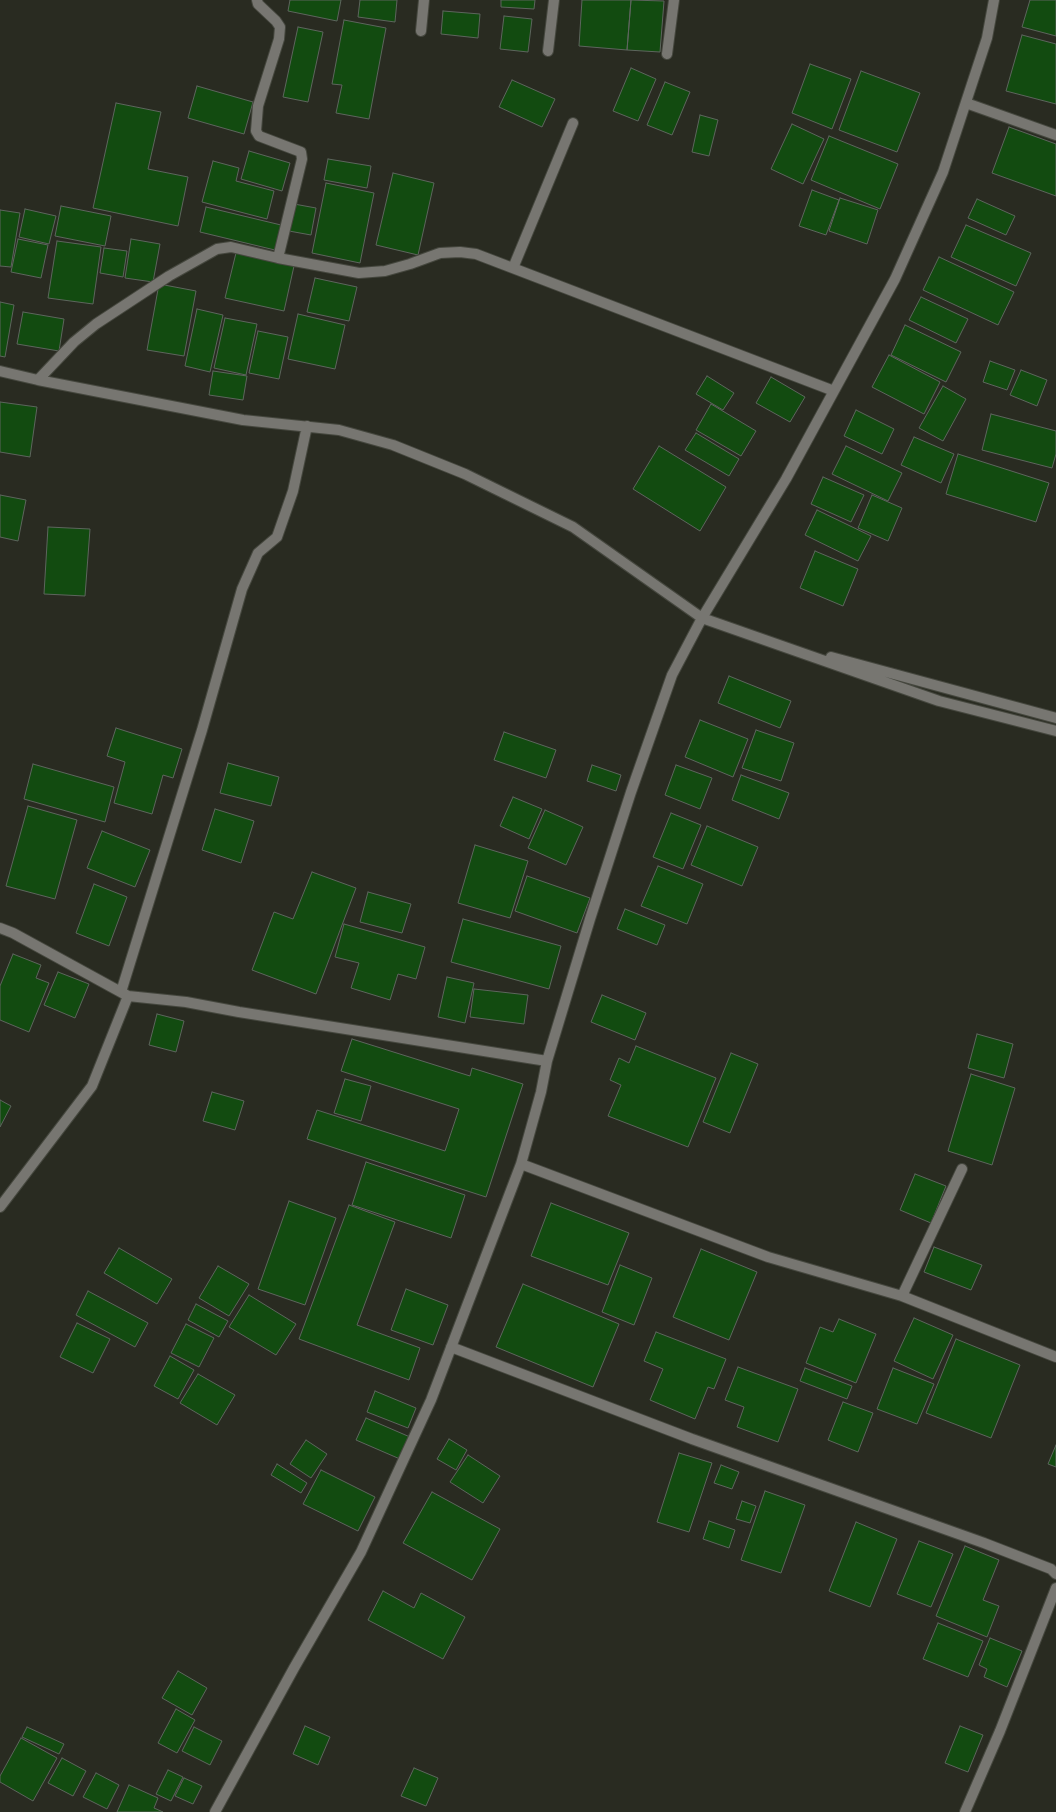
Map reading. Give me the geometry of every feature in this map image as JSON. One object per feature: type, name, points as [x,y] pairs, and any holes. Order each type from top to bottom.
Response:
[{"type":"street","points":[[257,0],[258,4],[276,21],[280,27],[279,39],[258,106],[256,131],[259,136],[301,152],[302,159],[278,258]]},
{"type":"street","points":[[420,31],[424,0]]},
{"type":"street","points":[[548,51],[554,0]]},
{"type":"street","points":[[667,54],[674,0]]},
{"type":"street","points":[[215,1812],[294,1668],[361,1552],[431,1400],[521,1164],[541,1092],[547,1061],[590,919],[631,792],[672,675],[702,618],[786,478],[895,279],[943,172],[987,38],[994,0]]},
{"type":"street","points":[[966,104],[1056,135]]},
{"type":"street","points":[[513,268],[573,123]]},
{"type":"street","points":[[38,380],[74,342],[96,324],[169,276],[217,249],[230,247],[278,258],[359,273],[385,271],[440,253],[460,252],[476,254],[834,391]]},
{"type":"street","points":[[0,371],[38,380],[243,420],[339,430],[394,445],[465,474],[573,527],[702,618],[940,701],[1056,731]]},
{"type":"street","points":[[0,1207],[92,1086],[124,994],[242,589],[258,553],[277,537],[293,491],[307,426]]},
{"type":"street","points":[[702,618],[771,640],[1056,718]]},
{"type":"street","points":[[0,928],[13,933],[124,994],[186,1002],[238,1012],[547,1061]]},
{"type":"street","points":[[521,1164],[768,1256],[902,1296],[1056,1357]]},
{"type":"street","points":[[902,1296],[962,1169]]},
{"type":"street","points":[[451,1347],[692,1439],[984,1543],[1051,1569],[1056,1574]]},
{"type":"street","points":[[965,1812],[1000,1731],[1056,1588]]},
{"type":"building","points":[[290,0],[341,0],[337,21],[288,11]]},
{"type":"building","points":[[360,0],[397,0],[395,22],[358,17]]},
{"type":"building","points":[[501,0],[535,0],[534,9],[501,7]]},
{"type":"building","points":[[582,0],[631,0],[627,50],[579,46]]},
{"type":"building","points":[[631,0],[664,1],[660,52],[627,50]]},
{"type":"building","points":[[1030,0],[1056,0],[1056,36],[1022,27]]},
{"type":"building","points":[[443,11],[480,14],[478,38],[441,34]]},
{"type":"building","points":[[504,16],[532,19],[528,52],[500,49]]},
{"type":"building","points":[[344,20],[386,28],[369,119],[336,113],[342,85],[332,84]]},
{"type":"building","points":[[298,27],[323,32],[308,102],[283,97]]},
{"type":"building","points":[[1022,35],[1056,44],[1056,104],[1006,91]]},
{"type":"building","points":[[810,64],[851,79],[832,129],[792,113]]},
{"type":"building","points":[[631,68],[656,79],[638,121],[613,111]]},
{"type":"building","points":[[861,71],[920,93],[897,152],[839,130]]},
{"type":"building","points":[[512,80],[555,99],[542,127],[499,107]]},
{"type":"building","points":[[665,82],[690,92],[672,135],[647,125]]},
{"type":"building","points":[[197,86],[253,102],[244,134],[188,118]]},
{"type":"building","points":[[116,103],[161,112],[148,169],[188,177],[178,226],[93,208]]},
{"type":"building","points":[[700,115],[718,120],[709,156],[692,152]]},
{"type":"building","points":[[792,124],[824,139],[803,184],[771,169]]},
{"type":"building","points":[[1009,127],[1056,144],[1056,196],[992,173]]},
{"type":"building","points":[[829,136],[898,164],[880,209],[811,180]]},
{"type":"building","points":[[249,151],[290,163],[282,191],[241,179]]},
{"type":"building","points":[[328,159],[371,166],[367,188],[324,180]]},
{"type":"building","points":[[213,161],[239,168],[236,181],[274,191],[267,219],[202,202]]},
{"type":"building","points":[[393,173],[434,183],[418,255],[376,245]]},
{"type":"building","points":[[326,183],[374,193],[360,263],[312,253]]},
{"type":"building","points":[[812,190],[839,200],[826,235],[799,226]]},
{"type":"building","points":[[840,198],[878,210],[867,244],[829,231]]},
{"type":"building","points":[[977,199],[1015,216],[1006,235],[968,218]]},
{"type":"building","points":[[294,204],[316,208],[311,235],[289,231]]},
{"type":"building","points":[[61,206],[111,216],[105,246],[55,236]]},
{"type":"building","points":[[206,207],[281,225],[275,250],[200,232]]},
{"type":"building","points":[[25,209],[56,216],[49,244],[19,237]]},
{"type":"building","points":[[0,210],[20,213],[11,267],[0,266]]},
{"type":"building","points":[[966,225],[1031,253],[1016,286],[951,257]]},
{"type":"building","points":[[18,239],[48,245],[41,278],[11,272]]},
{"type":"building","points":[[131,239],[160,244],[153,282],[125,278]]},
{"type":"building","points":[[57,241],[101,247],[93,304],[48,298]]},
{"type":"building","points":[[104,248],[127,251],[123,277],[100,273]]},
{"type":"building","points":[[236,253],[294,266],[284,311],[225,298]]},
{"type":"building","points":[[939,257],[1014,292],[998,325],[923,290]]},
{"type":"building","points":[[315,278],[357,287],[349,321],[307,312]]},
{"type":"building","points":[[159,284],[196,291],[184,356],[147,350]]},
{"type":"building","points":[[921,297],[968,319],[956,343],[909,320]]},
{"type":"building","points":[[0,302],[14,305],[5,357],[0,356]]},
{"type":"building","points":[[197,309],[223,315],[210,372],[185,366]]},
{"type":"building","points":[[23,312],[64,319],[59,351],[17,344]]},
{"type":"building","points":[[298,314],[345,325],[335,369],[288,359]]},
{"type":"building","points":[[225,318],[257,324],[246,375],[214,368]]},
{"type":"building","points":[[905,325],[961,352],[946,382],[891,355]]},
{"type":"building","points":[[258,331],[288,337],[279,379],[249,373]]},
{"type":"building","points":[[889,355],[940,382],[924,414],[872,387]]},
{"type":"building","points":[[990,361],[1015,370],[1007,390],[983,382]]},
{"type":"building","points":[[1021,370],[1047,380],[1037,406],[1010,395]]},
{"type":"building","points":[[213,371],[247,376],[243,400],[209,395]]},
{"type":"building","points":[[707,376],[734,393],[723,410],[696,394]]},
{"type":"building","points":[[771,377],[805,397],[790,422],[756,403]]},
{"type":"building","points":[[943,386],[966,399],[943,441],[919,428]]},
{"type":"building","points":[[0,402],[37,407],[30,457],[0,452]]},
{"type":"building","points":[[711,404],[756,431],[741,456],[696,430]]},
{"type":"building","points":[[856,410],[894,429],[882,454],[844,436]]},
{"type":"building","points":[[991,414],[1056,431],[1056,454],[1052,468],[982,450]]},
{"type":"building","points":[[696,433],[739,459],[729,476],[685,450]]},
{"type":"building","points":[[914,437],[954,454],[941,483],[901,465]]},
{"type":"building","points":[[659,446],[726,487],[700,531],[633,489]]},
{"type":"building","points":[[846,446],[902,473],[888,501],[832,474]]},
{"type":"building","points":[[958,454],[1049,483],[1036,522],[946,494]]},
{"type":"building","points":[[823,477],[864,495],[851,522],[811,504]]},
{"type":"building","points":[[0,495],[26,500],[18,541],[0,537]]},
{"type":"building","points":[[872,495],[902,508],[888,541],[858,528]]},
{"type":"building","points":[[817,510],[871,536],[858,561],[805,535]]},
{"type":"building","points":[[48,527],[90,529],[85,596],[44,594]]},
{"type":"building","points":[[815,551],[858,569],[843,606],[800,588]]},
{"type":"building","points":[[729,676],[791,701],[780,728],[718,703]]},
{"type":"building","points":[[700,720],[748,739],[733,777],[685,757]]},
{"type":"building","points":[[116,728],[182,749],[173,778],[163,775],[152,814],[114,803],[125,762],[107,756]]},
{"type":"building","points":[[756,730],[794,743],[781,781],[742,768]]},
{"type":"building","points":[[504,732],[556,750],[546,778],[494,760]]},
{"type":"building","points":[[228,763],[279,777],[271,806],[220,793]]},
{"type":"building","points":[[33,764],[114,787],[105,822],[24,799]]},
{"type":"building","points":[[592,765],[621,775],[616,791],[587,781]]},
{"type":"building","points":[[676,765],[712,778],[700,809],[665,795]]},
{"type":"building","points":[[741,775],[789,793],[779,819],[732,800]]},
{"type":"building","points":[[513,797],[542,809],[529,839],[500,826]]},
{"type":"building","points":[[28,806],[77,820],[55,899],[6,886]]},
{"type":"building","points":[[215,809],[254,821],[241,863],[202,850]]},
{"type":"building","points":[[545,810],[583,827],[566,865],[528,848]]},
{"type":"building","points":[[671,813],[701,825],[683,869],[653,857]]},
{"type":"building","points":[[707,826],[758,847],[742,886],[691,865]]},
{"type":"building","points":[[102,831],[150,850],[135,887],[87,868]]},
{"type":"building","points":[[475,845],[528,861],[510,918],[458,903]]},
{"type":"building","points":[[658,866],[703,884],[687,924],[641,906]]},
{"type":"building","points":[[312,872],[356,888],[316,994],[252,970],[274,912],[293,919]]},
{"type":"building","points":[[527,876],[590,898],[577,933],[515,911]]},
{"type":"building","points":[[94,884],[127,897],[109,946],[76,933]]},
{"type":"building","points":[[368,892],[411,904],[402,933],[360,922]]},
{"type":"building","points":[[625,909],[665,925],[657,945],[617,929]]},
{"type":"building","points":[[463,919],[561,946],[549,989],[451,962]]},
{"type":"building","points":[[344,924],[425,947],[416,979],[398,974],[390,1000],[351,988],[359,963],[335,957]]},
{"type":"building","points":[[13,954],[41,965],[36,978],[49,983],[29,1032],[0,1020],[0,986]]},
{"type":"building","points":[[58,972],[89,984],[75,1018],[44,1005]]},
{"type":"building","points":[[447,977],[474,983],[465,1023],[438,1017]]},
{"type":"building","points":[[474,989],[528,995],[524,1024],[470,1017]]},
{"type":"building","points":[[602,995],[646,1013],[635,1040],[591,1022]]},
{"type":"building","points":[[157,1014],[184,1021],[176,1052],[149,1045]]},
{"type":"building","points":[[977,1034],[1013,1044],[1004,1078],[968,1068]]},
{"type":"building","points":[[352,1039],[470,1076],[472,1068],[523,1084],[486,1197],[307,1139],[317,1110],[445,1151],[459,1109],[341,1071]]},
{"type":"building","points":[[636,1046],[716,1078],[688,1147],[608,1116],[621,1085],[610,1080],[619,1058],[629,1063]]},
{"type":"building","points":[[731,1053],[758,1064],[730,1133],[703,1122]]},
{"type":"building","points":[[971,1074],[1015,1088],[992,1165],[948,1151]]},
{"type":"building","points":[[345,1079],[371,1086],[361,1121],[334,1113]]},
{"type":"building","points":[[212,1092],[244,1101],[235,1130],[203,1121]]},
{"type":"building","points":[[0,1100],[11,1106],[0,1127]]},
{"type":"building","points":[[366,1162],[465,1195],[451,1238],[352,1205]]},
{"type":"building","points":[[915,1174],[946,1186],[931,1223],[900,1210]]},
{"type":"building","points":[[289,1201],[336,1218],[305,1305],[258,1289]]},
{"type":"building","points":[[551,1203],[629,1233],[608,1285],[531,1256]]},
{"type":"building","points":[[349,1205],[395,1222],[357,1325],[420,1348],[409,1380],[299,1339]]},
{"type":"building","points":[[934,1247],[982,1265],[971,1290],[924,1272]]},
{"type":"building","points":[[119,1248],[172,1279],[157,1304],[104,1273]]},
{"type":"building","points":[[701,1249],[757,1272],[729,1340],[673,1317]]},
{"type":"building","points":[[620,1265],[652,1278],[634,1325],[602,1312]]},
{"type":"building","points":[[218,1266],[249,1284],[229,1316],[199,1298]]},
{"type":"building","points":[[523,1284],[619,1324],[593,1387],[496,1347]]},
{"type":"building","points":[[406,1289],[448,1305],[433,1345],[391,1330]]},
{"type":"building","points":[[88,1291],[148,1323],[135,1347],[76,1315]]},
{"type":"building","points":[[249,1295],[296,1324],[276,1355],[229,1327]]},
{"type":"building","points":[[196,1304],[228,1321],[219,1337],[188,1320]]},
{"type":"building","points":[[914,1318],[953,1335],[933,1379],[894,1361]]},
{"type":"building","points":[[839,1319],[876,1334],[856,1383],[806,1363],[820,1327],[833,1332]]},
{"type":"building","points":[[77,1323],[110,1339],[93,1373],[60,1357]]},
{"type":"building","points":[[186,1324],[214,1338],[199,1367],[171,1353]]},
{"type":"building","points":[[656,1332],[726,1359],[714,1389],[708,1387],[695,1419],[650,1400],[663,1369],[644,1361]]},
{"type":"building","points":[[956,1339],[1020,1365],[991,1438],[926,1413]]},
{"type":"building","points":[[170,1356],[194,1370],[178,1399],[154,1386]]},
{"type":"building","points":[[738,1367],[798,1389],[778,1442],[737,1427],[744,1407],[725,1400]]},
{"type":"building","points":[[805,1368],[852,1386],[847,1399],[800,1381]]},
{"type":"building","points":[[893,1368],[934,1384],[917,1424],[877,1409]]},
{"type":"building","points":[[198,1374],[235,1395],[217,1425],[180,1403]]},
{"type":"building","points":[[375,1391],[416,1408],[408,1428],[367,1412]]},
{"type":"building","points":[[843,1402],[873,1413],[858,1452],[828,1440]]},
{"type":"building","points":[[366,1418],[410,1437],[400,1459],[356,1440]]},
{"type":"building","points":[[449,1439],[467,1450],[456,1470],[437,1459]]},
{"type":"building","points":[[306,1440],[327,1454],[311,1478],[290,1464]]},
{"type":"building","points":[[1056,1445],[1056,1467],[1048,1464]]},
{"type":"building","points":[[679,1453],[712,1463],[689,1532],[657,1522]]},
{"type":"building","points":[[468,1455],[500,1476],[483,1503],[450,1482]]},
{"type":"building","points":[[277,1464],[307,1483],[301,1493],[271,1475]]},
{"type":"building","points":[[721,1465],[739,1472],[732,1489],[714,1483]]},
{"type":"building","points":[[321,1470],[375,1497],[358,1531],[303,1504]]},
{"type":"building","points":[[765,1491],[805,1505],[781,1573],[741,1560]]},
{"type":"building","points":[[432,1492],[500,1529],[472,1580],[403,1543]]},
{"type":"building","points":[[742,1501],[756,1506],[750,1523],[736,1519]]},
{"type":"building","points":[[709,1521],[735,1530],[729,1548],[703,1539]]},
{"type":"building","points":[[856,1522],[897,1539],[870,1607],[829,1591]]},
{"type":"building","points":[[919,1541],[953,1554],[931,1607],[897,1594]]},
{"type":"building","points":[[965,1546],[999,1560],[983,1600],[999,1606],[987,1637],[936,1616]]},
{"type":"building","points":[[383,1591],[414,1608],[421,1593],[465,1617],[443,1659],[368,1620]]},
{"type":"building","points":[[938,1623],[983,1641],[968,1677],[923,1659]]},
{"type":"building","points":[[990,1638],[1022,1651],[1007,1687],[984,1677],[987,1669],[979,1665]]},
{"type":"building","points":[[178,1671],[207,1688],[192,1715],[162,1698]]},
{"type":"building","points":[[176,1709],[195,1720],[177,1753],[158,1743]]},
{"type":"building","points":[[305,1726],[330,1737],[318,1765],[293,1754]]},
{"type":"building","points":[[960,1726],[983,1735],[968,1772],[945,1763]]},
{"type":"building","points":[[27,1727],[64,1744],[59,1754],[22,1737]]},
{"type":"building","points":[[194,1727],[222,1741],[210,1765],[182,1751]]},
{"type":"building","points":[[21,1738],[57,1758],[33,1801],[0,1782],[0,1776]]},
{"type":"building","points":[[62,1758],[86,1771],[73,1796],[48,1783]]},
{"type":"building","points":[[414,1768],[438,1778],[426,1806],[401,1796]]},
{"type":"building","points":[[168,1770],[183,1777],[171,1801],[156,1794]]},
{"type":"building","points":[[96,1773],[119,1785],[107,1809],[83,1797]]},
{"type":"building","points":[[184,1778],[202,1786],[193,1804],[175,1796]]},
{"type":"building","points":[[129,1785],[158,1798],[154,1808],[163,1812],[117,1812]]}]
